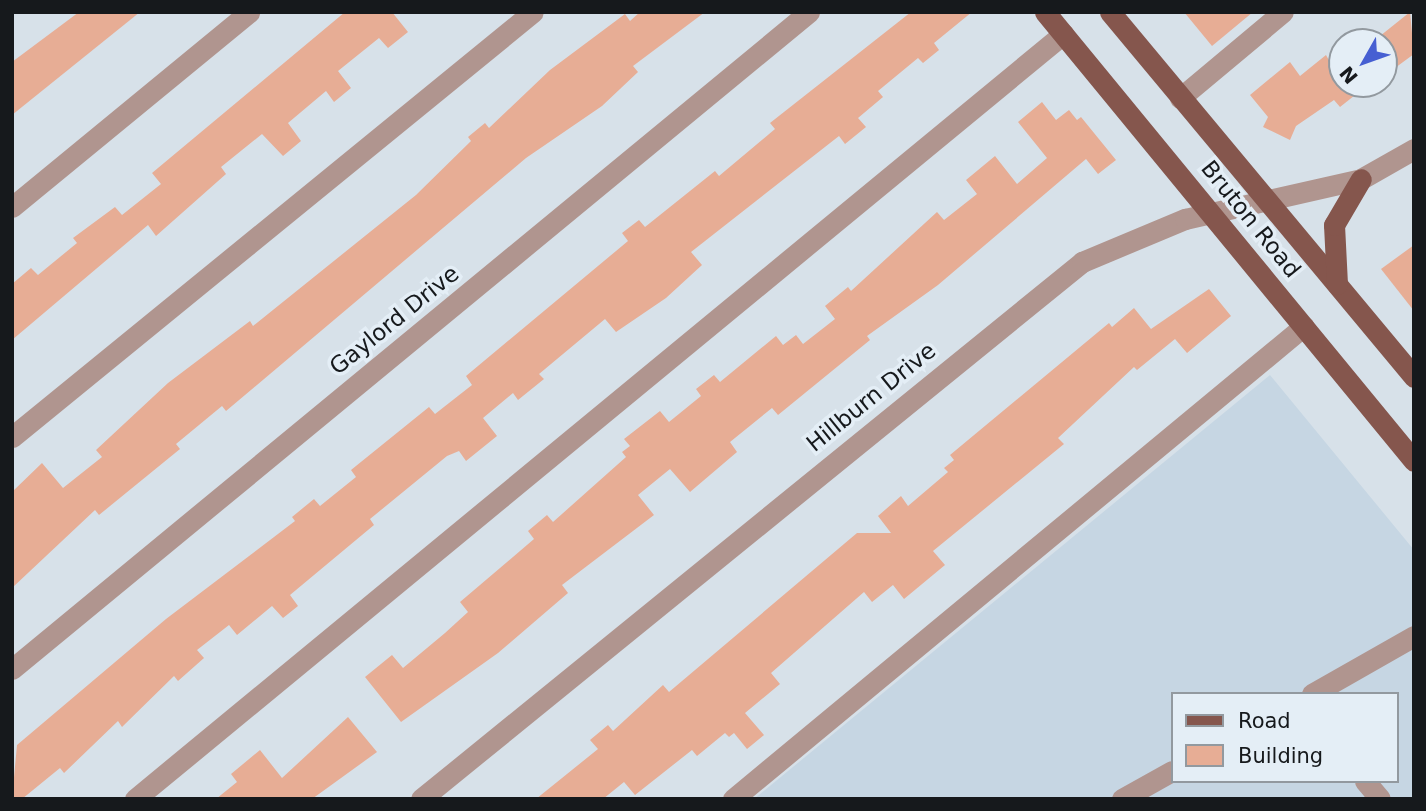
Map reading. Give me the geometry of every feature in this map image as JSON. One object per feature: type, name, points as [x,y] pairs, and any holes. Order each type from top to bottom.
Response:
[{"type":"main road","name":"Bruton Road","points":[[1045,12],[1414,461]]},
{"type":"main road","name":"Bruton Road","points":[[1110,12],[1414,377]]},
{"type":"main road","points":[[1337,284],[1334,225],[1360,179]]},
{"type":"street","points":[[12,207],[248,12]]},
{"type":"street","points":[[12,437],[533,12]]},
{"type":"street","name":"Gaylord Drive","points":[[12,669],[809,12]]},
{"type":"street","points":[[1180,98],[1283,12]]},
{"type":"street","points":[[135,799],[1063,34]]},
{"type":"street","name":"Hillburn Drive","points":[[421,799],[1083,262],[1129,238],[1264,200],[1360,179],[1414,149]]},
{"type":"street","points":[[733,799],[1304,326]]},
{"type":"street","points":[[1321,691],[1414,636]]},
{"type":"street","points":[[1122,799],[1170,772]]},
{"type":"street","points":[[1368,783],[1380,799]]},
{"type":"shaded area","points":[[1270,375],[1414,550],[1414,799],[754,799]]},
{"type":"building","points":[[79,12],[140,12],[12,115],[12,62]]},
{"type":"building","points":[[345,12],[392,12],[408,32],[388,48],[379,38],[338,71],[351,88],[334,102],[326,91],[288,123],[301,141],[283,156],[262,134],[221,167],[226,174],[156,236],[148,225],[12,340],[12,284],[31,268],[38,275],[77,243],[73,238],[115,207],[122,215],[161,184],[152,173]]},
{"type":"building","points":[[640,12],[705,12],[633,66],[638,72],[602,106],[526,158],[226,411],[222,406],[176,444],[180,449],[99,515],[95,510],[12,588],[12,492],[42,463],[63,488],[102,457],[96,450],[168,383],[250,321],[253,326],[416,195],[471,141],[468,137],[485,123],[489,128],[550,70],[625,14],[630,21]]},
{"type":"building","points":[[911,12],[972,12],[934,43],[939,50],[923,63],[918,58],[878,91],[883,97],[858,118],[866,127],[845,144],[839,136],[691,252],[702,265],[666,298],[616,332],[605,319],[539,374],[544,379],[518,400],[513,393],[483,418],[497,436],[466,461],[459,451],[447,456],[370,519],[374,525],[290,595],[298,606],[283,618],[272,606],[237,635],[229,625],[197,650],[204,658],[178,681],[174,676],[122,727],[118,721],[64,773],[60,768],[22,799],[12,799],[17,745],[166,619],[295,521],[292,517],[314,499],[320,506],[356,477],[351,470],[429,407],[435,414],[472,385],[466,376],[628,241],[622,233],[639,220],[645,227],[715,171],[719,176],[775,129],[770,123]]},
{"type":"building","points":[[1184,12],[1253,12],[1212,46]]},
{"type":"building","points":[[1410,12],[1414,54],[1398,66],[1398,28],[1390,28]]},
{"type":"building","points":[[1326,55],[1328,98],[1351,98],[1340,107],[1334,100],[1296,126],[1290,140],[1263,127],[1268,117],[1250,95],[1290,62],[1300,76]]},
{"type":"building","points":[[1042,102],[1056,120],[1069,110],[1077,120],[1081,117],[1116,160],[1098,174],[1086,159],[938,285],[867,336],[870,340],[778,415],[772,408],[730,442],[737,452],[690,492],[670,469],[638,495],[654,515],[562,585],[568,593],[498,653],[401,722],[365,677],[392,655],[403,668],[445,633],[468,612],[460,602],[534,539],[528,531],[547,515],[553,522],[626,457],[622,452],[630,446],[624,439],[660,411],[669,422],[701,396],[696,389],[714,375],[720,382],[776,336],[783,345],[796,335],[803,344],[835,319],[825,306],[848,287],[851,291],[937,212],[944,220],[977,194],[966,180],[995,156],[1017,184],[1047,158],[1018,122]]},
{"type":"building","points":[[1414,245],[1414,311],[1381,269]]},
{"type":"building","points":[[1209,289],[1231,316],[1187,353],[1175,339],[1137,370],[1134,367],[1058,438],[1064,444],[933,551],[945,565],[904,599],[893,585],[872,602],[864,592],[771,673],[780,684],[745,713],[764,735],[747,749],[734,733],[729,737],[725,733],[697,756],[692,750],[635,795],[624,782],[603,799],[536,799],[598,749],[590,740],[608,725],[613,731],[663,685],[669,692],[857,533],[891,533],[878,516],[901,496],[908,506],[948,472],[944,468],[954,460],[950,455],[1109,323],[1112,327],[1134,308],[1151,329]]},
{"type":"building","points":[[348,717],[377,752],[312,799],[216,799],[237,782],[231,774],[260,750],[282,778]]}]
